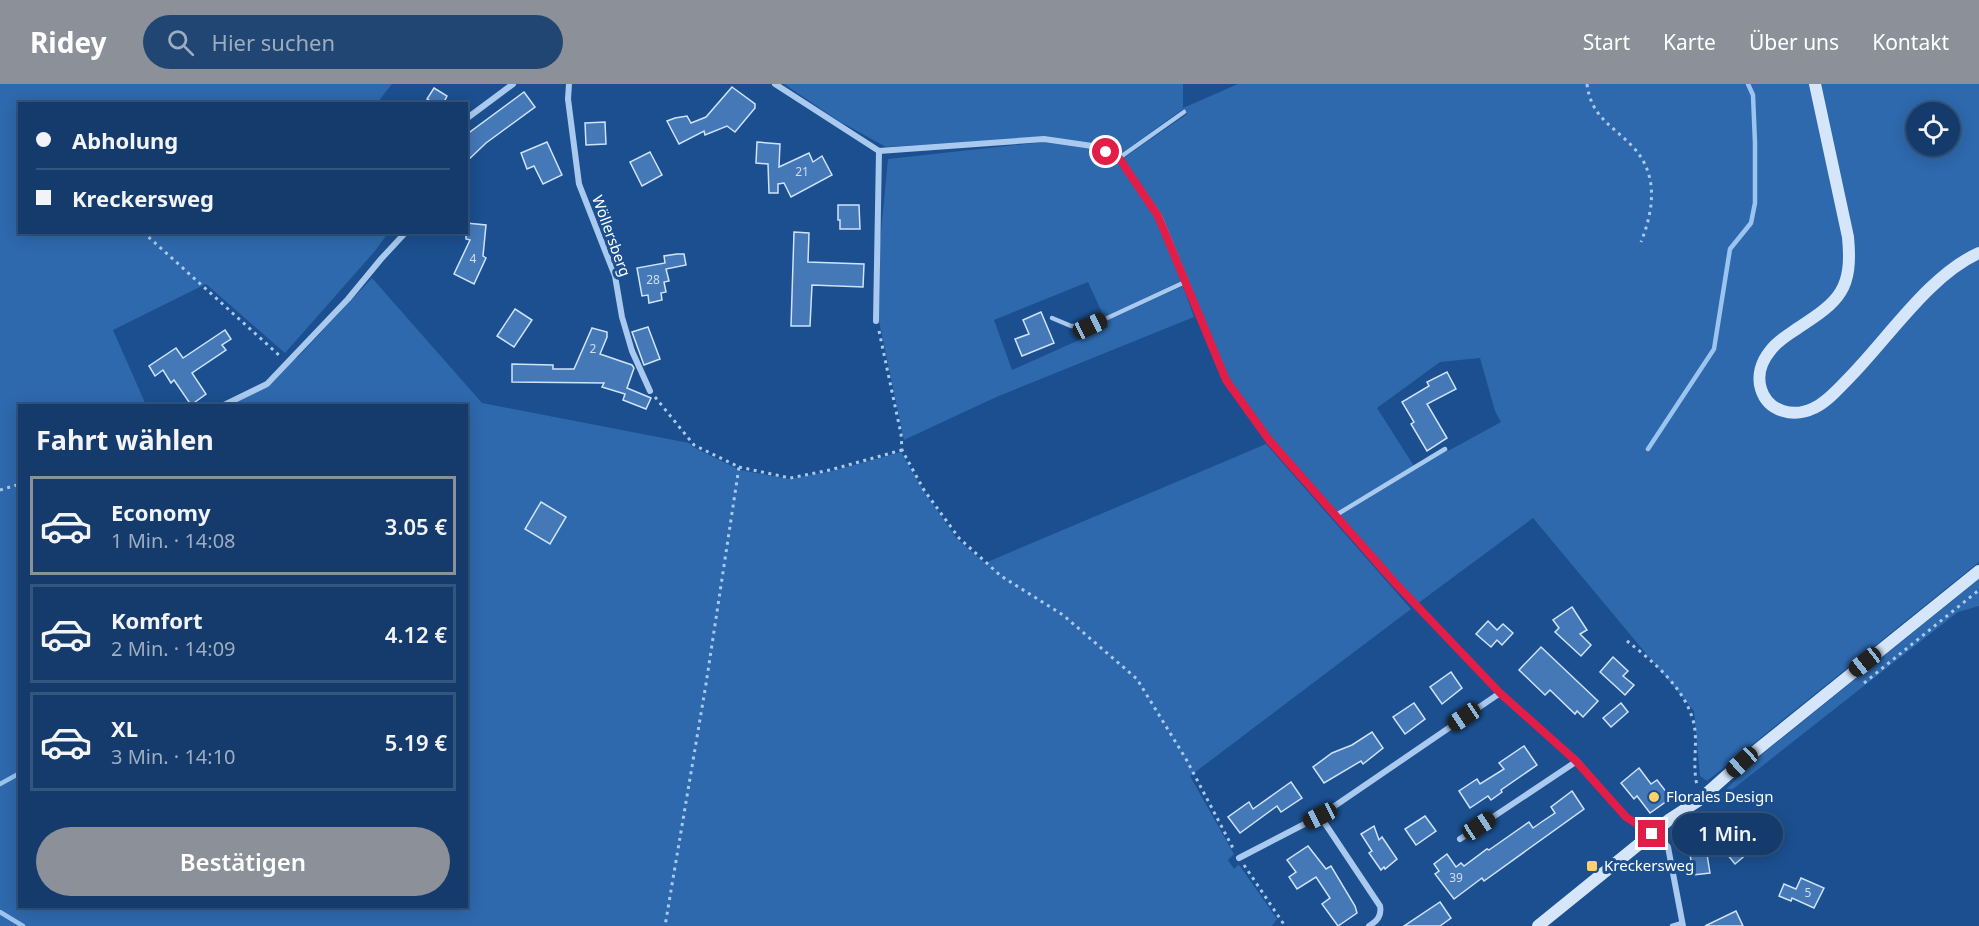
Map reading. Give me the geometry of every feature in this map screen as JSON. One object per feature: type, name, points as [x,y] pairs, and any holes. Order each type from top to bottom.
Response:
[{"type":"main road","points":[[1815,84],[1848,237],[1849,272],[1843,289],[1832,304],[1779,340],[1766,356],[1759,379],[1766,399],[1776,409],[1790,412],[1801,412],[1814,408],[1827,400],[1952,268],[1979,253]]},
{"type":"main road","points":[[1538,926],[1652,834],[1709,792],[1742,762],[1979,571]]},
{"type":"street","points":[[468,118],[513,84]]},
{"type":"street","name":"Wöllersberg","points":[[569,84],[568,99],[579,184],[615,276],[622,317],[632,351],[650,392]]},
{"type":"street","points":[[775,84],[879,151],[1044,139],[1092,146],[1119,158],[1158,216],[1226,380],[1269,440],[1396,584],[1500,693],[1576,761],[1626,817],[1663,841],[1668,847],[1683,924]]},
{"type":"street","points":[[876,321],[879,151]]},
{"type":"street","points":[[226,404],[267,384],[348,299],[404,234]]},
{"type":"street","points":[[1239,858],[1320,816],[1500,693]]},
{"type":"street","points":[[1460,839],[1576,761]]},
{"type":"street","points":[[1320,816],[1380,906],[1379,917],[1369,926]]},
{"type":"lane","points":[[1119,158],[1184,112]]},
{"type":"lane","points":[[1052,318],[1071,326],[1090,326],[1185,282]]},
{"type":"lane","points":[[1336,515],[1445,449]]},
{"type":"lane","points":[[1672,926],[1683,924]]},
{"type":"path","points":[[1587,84],[1592,106],[1606,124],[1644,160],[1652,180],[1651,216],[1641,242]]},
{"type":"path","points":[[145,234],[288,363]]},
{"type":"path","points":[[876,321],[901,434],[902,450],[924,490],[959,538],[1001,576],[1063,615],[1137,680],[1186,759],[1239,858],[1285,926]]},
{"type":"path","points":[[650,392],[694,445],[739,467],[790,478],[830,470],[902,450]]},
{"type":"path","points":[[665,926],[706,684],[739,467]]},
{"type":"path","points":[[0,490],[18,485]]},
{"type":"path","points":[[1627,641],[1654,662],[1682,696],[1694,724],[1694,771],[1697,784],[1709,792]]},
{"type":"shaded area","points":[[0,84],[392,84],[378,102],[18,102],[18,234],[387,234],[285,353],[206,284],[113,330],[146,404],[18,404],[18,908],[468,908],[468,404],[230,404],[268,386],[372,278],[482,403],[689,443],[740,470],[789,479],[832,471],[901,452],[923,490],[957,539],[985,563],[1266,444],[1411,609],[1190,776],[1234,854],[1228,860],[1234,869],[1240,866],[1277,919],[1272,926],[0,926]]},
{"type":"shaded area","points":[[784,84],[1183,84],[1183,108],[1238,84],[1979,84],[1979,562],[1707,781],[1700,776],[1694,711],[1533,518],[1417,604],[1339,515],[1447,449],[1448,451],[1501,422],[1495,411],[1480,358],[1440,362],[1377,408],[1414,466],[1336,512],[1272,438],[1228,379],[1162,217],[1122,159],[1187,114],[1183,109],[1119,155],[1044,137],[886,147],[839,121]]},
{"type":"shaded area","points":[[1044,142],[1091,149],[1117,160],[1156,217],[1181,281],[1104,317],[1088,282],[994,320],[1012,370],[1108,327],[1106,321],[1183,286],[1194,317],[994,398],[904,440],[879,321],[880,242],[888,159]]},
{"type":"shaded area","points":[[1979,579],[1979,606],[1958,612],[1719,800],[1719,796],[1760,756]]},
{"type":"building","points":[[732,87],[755,104],[755,108],[735,132],[727,126],[705,135],[704,131],[679,144],[667,121],[687,116],[691,123],[706,117]]},
{"type":"building","points":[[434,88],[447,96],[444,102],[432,102],[427,99]]},
{"type":"building","points":[[524,92],[535,107],[486,143],[468,160],[468,134]]},
{"type":"building","points":[[605,122],[606,144],[586,145],[585,123]]},
{"type":"building","points":[[547,142],[562,175],[543,184],[534,166],[527,169],[521,153]]},
{"type":"building","points":[[757,142],[780,144],[779,167],[809,153],[813,162],[822,156],[832,175],[791,197],[784,183],[778,184],[778,193],[769,193],[768,164],[756,163]]},
{"type":"building","points":[[650,152],[662,175],[642,186],[630,162]]},
{"type":"building","points":[[838,205],[859,205],[860,229],[840,229]]},
{"type":"building","points":[[468,223],[486,225],[483,256],[486,258],[474,284],[454,274],[470,240],[466,239]]},
{"type":"building","points":[[794,232],[809,233],[808,262],[864,264],[863,287],[812,285],[810,326],[791,326]]},
{"type":"building","points":[[684,254],[686,265],[666,269],[669,281],[664,282],[666,292],[661,293],[662,300],[649,303],[648,295],[642,296],[637,268],[665,263],[664,256]]},
{"type":"building","points":[[515,309],[532,320],[514,347],[497,336]]},
{"type":"building","points":[[1041,312],[1054,343],[1022,356],[1015,339],[1029,334],[1023,320]]},
{"type":"building","points":[[648,327],[660,359],[644,365],[632,332]]},
{"type":"building","points":[[592,328],[607,332],[600,354],[632,365],[634,368],[627,388],[651,398],[646,409],[623,400],[625,394],[602,387],[604,383],[512,382],[512,364],[553,365],[553,369],[574,369]]},
{"type":"building","points":[[225,330],[231,339],[222,345],[226,350],[192,373],[206,394],[192,404],[174,380],[171,383],[163,370],[155,376],[149,366],[176,348],[183,358]]},
{"type":"building","points":[[1447,372],[1456,389],[1427,404],[1447,438],[1427,451],[1411,424],[1414,422],[1402,402],[1429,386],[1427,382]]},
{"type":"building","points":[[541,502],[566,517],[550,544],[525,529]]},
{"type":"building","points":[[1572,607],[1587,630],[1580,634],[1591,645],[1581,656],[1555,632],[1559,628],[1553,620]]},
{"type":"building","points":[[1488,621],[1497,630],[1503,624],[1513,633],[1502,645],[1497,640],[1491,647],[1476,634]]},
{"type":"building","points":[[1541,647],[1598,701],[1583,717],[1577,711],[1575,714],[1550,690],[1545,695],[1519,670]]},
{"type":"building","points":[[1613,657],[1628,671],[1623,676],[1634,685],[1625,695],[1600,672]]},
{"type":"building","points":[[1451,672],[1462,688],[1442,704],[1430,687]]},
{"type":"building","points":[[1414,703],[1425,719],[1405,734],[1393,717]]},
{"type":"building","points":[[1621,703],[1628,712],[1611,727],[1603,718]]},
{"type":"building","points":[[1372,732],[1383,748],[1363,764],[1361,761],[1324,783],[1313,767],[1332,753],[1352,745]]},
{"type":"building","points":[[1524,746],[1537,765],[1501,790],[1502,792],[1491,800],[1488,796],[1470,808],[1459,791],[1477,779],[1480,784],[1504,769],[1499,763]]},
{"type":"building","points":[[1639,768],[1651,784],[1657,780],[1671,798],[1650,813],[1637,796],[1634,799],[1621,783]]},
{"type":"building","points":[[1291,782],[1302,798],[1281,812],[1277,806],[1240,833],[1228,817],[1249,802],[1253,809]]},
{"type":"building","points":[[1572,791],[1584,809],[1484,881],[1482,878],[1454,899],[1435,874],[1439,871],[1434,864],[1447,854],[1456,867],[1461,863],[1464,866],[1529,822],[1533,828],[1555,813],[1551,807]]},
{"type":"building","points":[[1425,816],[1436,831],[1416,845],[1405,829]]},
{"type":"building","points":[[1720,816],[1735,834],[1740,830],[1754,848],[1735,864],[1706,828]]},
{"type":"building","points":[[1374,826],[1379,840],[1382,837],[1397,859],[1381,870],[1369,853],[1372,851],[1361,834]]},
{"type":"building","points":[[1703,830],[1710,873],[1693,875],[1690,854],[1679,840],[1689,832],[1694,838]]},
{"type":"building","points":[[1308,846],[1326,869],[1331,866],[1355,906],[1357,913],[1338,926],[1322,904],[1330,898],[1316,877],[1297,889],[1289,877],[1296,872],[1287,860]]},
{"type":"building","points":[[1801,878],[1824,888],[1814,908],[1792,898],[1791,901],[1779,896],[1784,884],[1796,889]]},
{"type":"building","points":[[1440,902],[1451,918],[1440,926],[1404,926]]},
{"type":"building","points":[[1736,911],[1743,926],[1705,926]]},
{"type":"waterway","points":[[1648,449],[1714,349],[1730,249],[1751,223],[1755,203],[1755,143],[1753,95],[1748,84]]},
{"type":"waterway","points":[[0,784],[18,774]]},
{"type":"waterway","points":[[0,912],[23,926]]},
{"type":"place","name":"Florales Design","points":[[1654,797]]},
{"type":"place","name":"Kreckersweg","points":[[1592,866]]},
{"type":"route","points":[[1106,152],[1119,158],[1158,216],[1226,380],[1269,440],[1396,584],[1500,693],[1576,761],[1626,817],[1652,834]]}]
